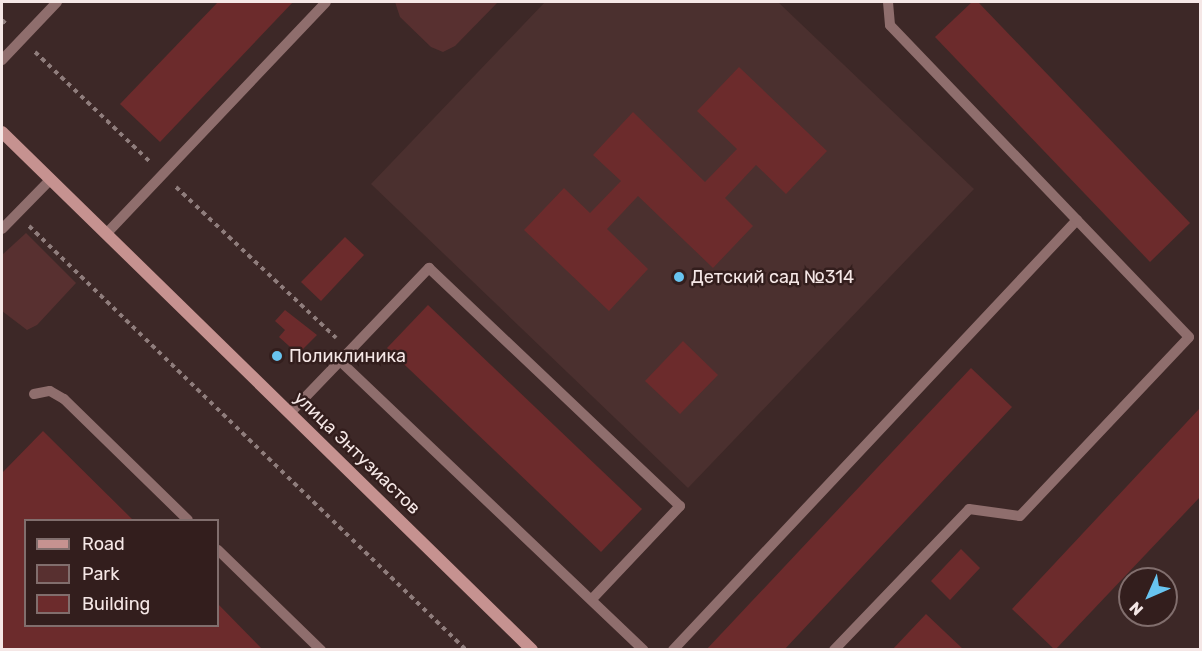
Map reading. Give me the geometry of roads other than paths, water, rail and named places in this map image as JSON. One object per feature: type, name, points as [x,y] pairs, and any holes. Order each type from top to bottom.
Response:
[{"type":"main road","name":"улица Энтузиастов","points":[[2,132],[532,650]]},
{"type":"lane","points":[[2,60],[57,2]]},
{"type":"lane","points":[[107,233],[326,2]]},
{"type":"lane","points":[[834,650],[969,509],[1020,516],[1190,337],[890,25],[888,2]]},
{"type":"lane","points":[[2,229],[51,179]]},
{"type":"lane","points":[[673,650],[1077,220]]},
{"type":"lane","points":[[291,412],[429,268],[680,506],[591,600]]},
{"type":"lane","points":[[340,361],[643,650]]},
{"type":"lane","points":[[34,394],[50,392],[64,399],[187,519]]},
{"type":"lane","points":[[219,551],[321,650]]},
{"type":"place","name":"Детский сад №314","points":[[679,277]]},
{"type":"place","name":"Поликлиника","points":[[277,356]]}]
